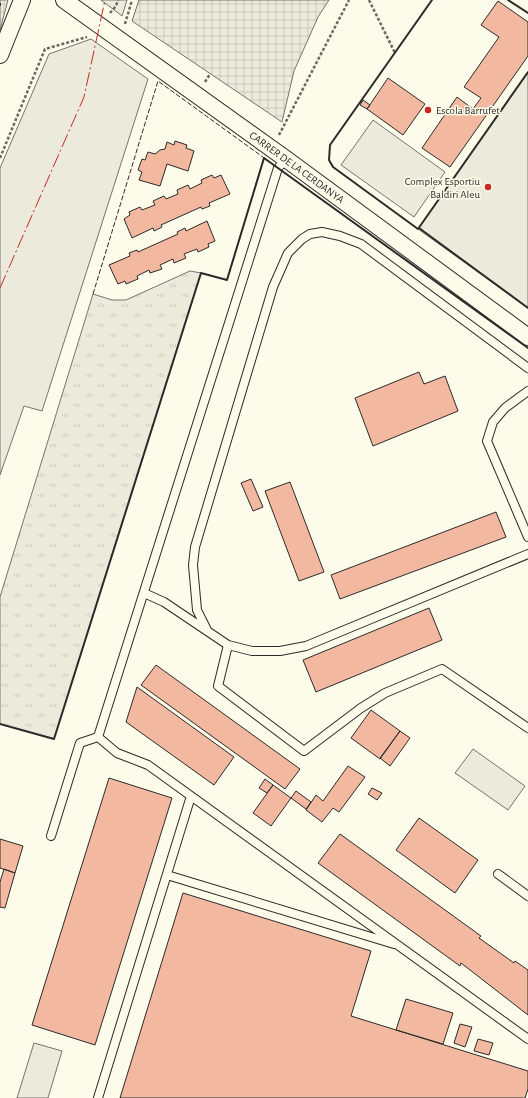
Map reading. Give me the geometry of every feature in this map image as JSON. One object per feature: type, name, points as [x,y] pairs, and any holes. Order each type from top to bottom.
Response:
[{"type":"street","points":[[0,55],[22,0]]},
{"type":"street","name":"CARRER DE LA CERDANYA","points":[[64,0],[272,149],[528,337]]},
{"type":"lane","points":[[98,737],[278,168],[286,160]]},
{"type":"lane","points":[[206,630],[197,610],[193,565],[195,547],[273,287],[282,264],[295,245],[310,234],[322,232],[361,244],[528,368]]},
{"type":"lane","points":[[528,391],[505,408],[493,422],[487,441],[528,537]]},
{"type":"lane","points":[[144,593],[164,602],[228,645],[252,651],[280,651],[306,646],[528,554]]},
{"type":"lane","points":[[228,645],[218,686],[304,751],[361,708],[385,693],[442,669],[528,728]]},
{"type":"lane","points":[[98,737],[117,753],[148,765],[528,1038]]},
{"type":"lane","points":[[51,836],[80,743],[98,737]]},
{"type":"lane","points":[[98,1098],[191,796]]},
{"type":"lane","points":[[498,874],[528,896]]},
{"type":"lane","points":[[167,875],[400,946]]},
{"type":"path","points":[[0,158],[45,49],[86,38],[116,6],[118,0]]},
{"type":"path","points":[[120,40],[132,0]]},
{"type":"path","points":[[272,149],[349,0]]},
{"type":"path","points":[[369,0],[395,53]]},
{"type":"green space","name":"Complex Esportiu Baldiri Aleu","points":[[528,72],[528,308],[418,229]]},
{"type":"green space","points":[[373,120],[445,172],[414,217],[341,165]]},
{"type":"green space","points":[[190,271],[201,273],[54,739],[0,724],[0,597],[93,294],[112,300],[126,300]]},
{"type":"green space","points":[[473,749],[525,786],[508,810],[455,773]]},
{"type":"green space","points":[[34,1043],[62,1051],[48,1098],[17,1098]]},
{"type":"shaded area","points":[[0,0],[8,0],[0,30]]},
{"type":"shaded area","points":[[101,0],[127,0],[122,16]]},
{"type":"shaded area","points":[[139,0],[329,0],[318,17],[294,71],[282,122],[132,21]]},
{"type":"shaded area","points":[[91,39],[148,79],[42,411],[24,406],[0,475],[0,168],[49,54]]},
{"type":"building","points":[[498,1],[528,22],[528,56],[450,167],[422,148],[457,97],[473,109],[481,98],[464,87],[499,37],[481,25]]},
{"type":"building","points":[[388,78],[425,104],[403,135],[367,109]]},
{"type":"building","points":[[363,100],[370,105],[367,109],[360,105]]},
{"type":"building","points":[[175,141],[187,145],[186,148],[194,151],[188,171],[167,164],[160,186],[139,180],[142,172],[138,170],[142,159],[145,160],[148,152],[155,154],[160,150],[165,149],[167,142],[174,145]]},
{"type":"building","points":[[212,175],[214,178],[221,175],[230,194],[209,203],[210,206],[202,209],[201,207],[161,225],[162,227],[154,231],[153,228],[132,238],[124,219],[130,215],[129,212],[140,207],[142,210],[155,205],[153,201],[164,196],[166,199],[178,194],[177,190],[188,185],[190,189],[202,183],[201,180]]},
{"type":"building","points":[[207,221],[215,241],[208,244],[209,247],[198,252],[197,249],[184,254],[186,258],[174,263],[173,259],[160,265],[162,269],[150,273],[149,270],[137,276],[138,279],[126,284],[125,281],[118,284],[109,265],[130,256],[129,253],[137,250],[138,252],[178,234],[177,232],[185,228],[186,231]]},
{"type":"building","points":[[419,372],[424,384],[445,376],[458,411],[373,446],[355,398]]},
{"type":"building","points":[[251,479],[263,507],[253,511],[241,483]]},
{"type":"building","points":[[290,482],[324,572],[299,581],[265,491]]},
{"type":"building","points":[[496,512],[506,537],[340,599],[331,575]]},
{"type":"building","points":[[429,608],[442,640],[316,692],[303,660]]},
{"type":"building","points":[[156,665],[300,769],[285,789],[141,685]]},
{"type":"building","points":[[137,687],[234,757],[214,785],[126,722]]},
{"type":"building","points":[[371,710],[400,731],[380,759],[351,738]]},
{"type":"building","points":[[400,731],[410,738],[390,766],[380,758]]},
{"type":"building","points":[[348,766],[365,777],[339,812],[333,808],[322,822],[306,810],[316,795],[323,801]]},
{"type":"building","points":[[109,778],[172,798],[95,1045],[32,1025]]},
{"type":"building","points":[[265,779],[273,785],[267,793],[259,788]]},
{"type":"building","points":[[273,785],[291,798],[271,826],[253,813]]},
{"type":"building","points":[[372,788],[382,793],[377,800],[368,794]]},
{"type":"building","points":[[296,791],[311,802],[306,809],[291,798]]},
{"type":"building","points":[[419,818],[478,860],[455,893],[396,850]]},
{"type":"building","points":[[340,834],[481,936],[479,938],[514,963],[515,961],[528,970],[528,1015],[461,963],[460,966],[318,863]]},
{"type":"building","points":[[0,839],[23,846],[15,873],[0,868]]},
{"type":"building","points":[[4,869],[15,873],[5,908],[0,907],[0,882]]},
{"type":"building","points":[[183,893],[371,951],[351,1016],[528,1071],[528,1089],[525,1098],[120,1098]]},
{"type":"building","points":[[406,999],[453,1013],[443,1044],[396,1030]]},
{"type":"building","points":[[460,1024],[472,1027],[465,1047],[454,1043]]},
{"type":"building","points":[[478,1039],[493,1043],[489,1055],[474,1051]]},
{"type":"fence","points":[[93,294],[158,81],[289,176]]},
{"type":"fence","points":[[227,280],[264,158]]},
{"type":"wall","points":[[432,0],[330,145],[329,160],[333,167],[418,229],[528,72]]},
{"type":"wall","points":[[508,0],[528,13]]},
{"type":"wall","points":[[0,724],[54,739],[201,273],[227,280],[264,158],[528,348]]},
{"type":"wall","points":[[419,228],[528,308]]},
{"type":"power","points":[[0,288],[84,97],[105,0]]},
{"type":"place","name":"Escola Barrufet","points":[[428,110]]},
{"type":"place","name":"Complex Esportiu Baldiri Aleu","points":[[488,187]]}]
